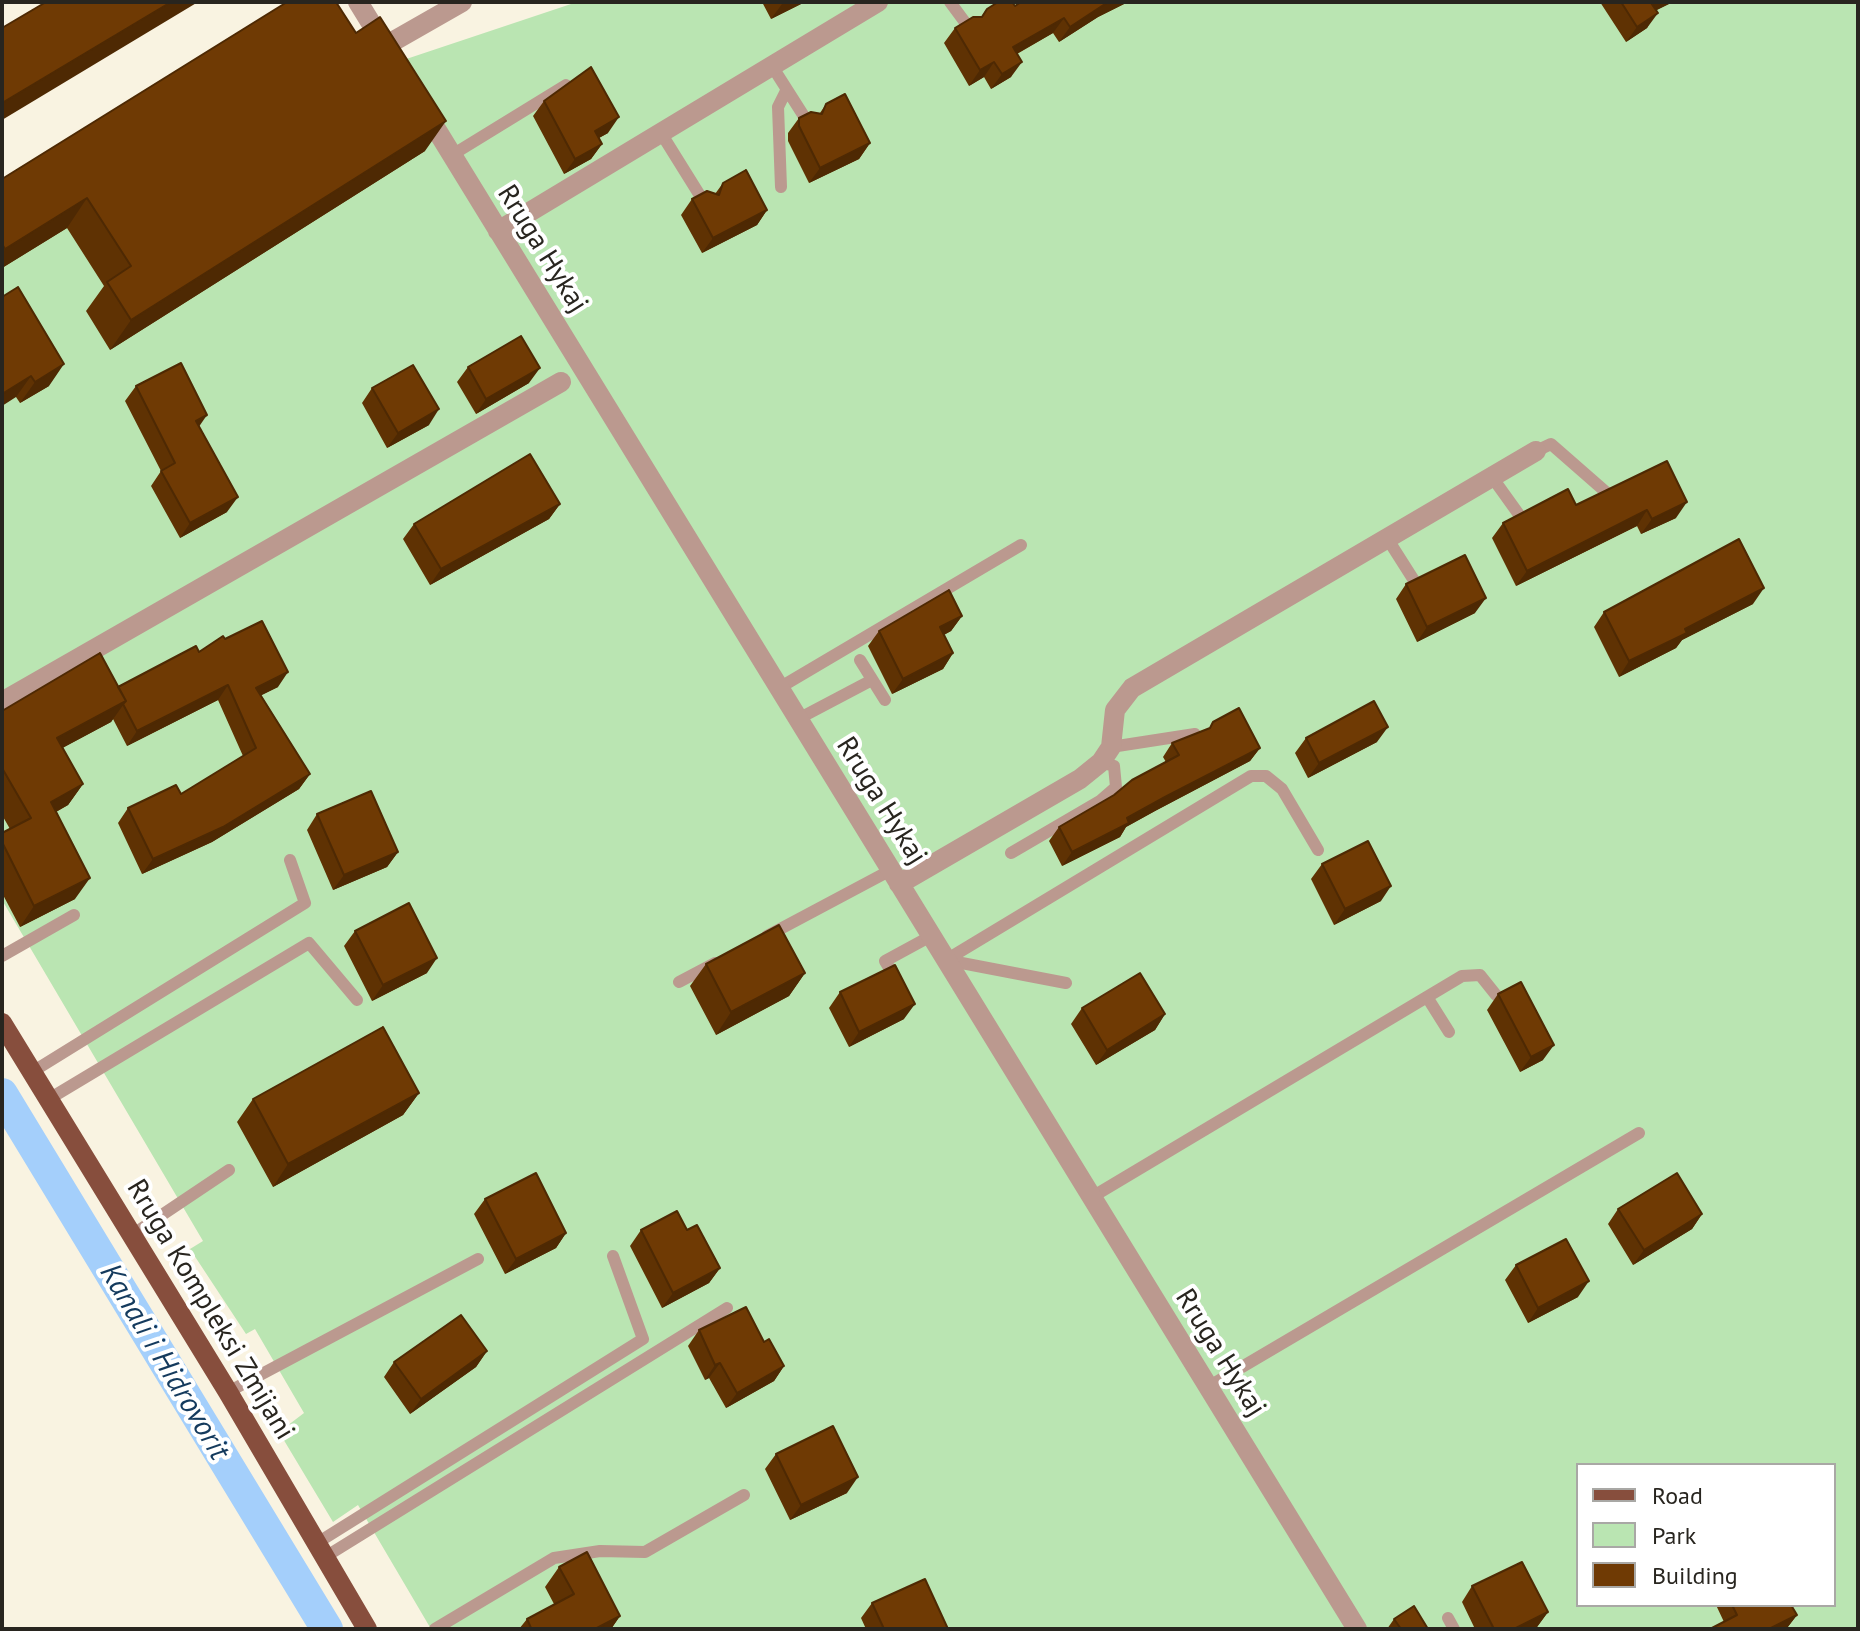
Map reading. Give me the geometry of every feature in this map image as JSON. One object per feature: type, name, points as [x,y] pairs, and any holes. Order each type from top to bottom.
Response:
[{"type":"main road","name":"Rruga Kompleksi Zmijani","points":[[2,1023],[228,1392],[367,1629]]},
{"type":"street","points":[[358,2],[389,53],[462,2]]},
{"type":"street","points":[[498,231],[878,2]]},
{"type":"street","name":"Rruga Hykaj","points":[[410,87],[1208,1387],[1348,1626]]},
{"type":"street","points":[[2,702],[561,382]]},
{"type":"street","points":[[895,877],[1080,779],[1106,754],[1115,710],[1132,688],[1536,451]]},
{"type":"lane","points":[[950,2],[967,25]]},
{"type":"lane","points":[[772,66],[807,121]]},
{"type":"lane","points":[[452,155],[566,85]]},
{"type":"lane","points":[[781,187],[778,107],[786,91]]},
{"type":"lane","points":[[661,133],[704,202]]},
{"type":"lane","points":[[1536,451],[1551,444],[1607,493]]},
{"type":"lane","points":[[1492,477],[1520,516]]},
{"type":"lane","points":[[1387,538],[1415,582]]},
{"type":"lane","points":[[779,688],[1021,545]]},
{"type":"lane","points":[[860,660],[885,700]]},
{"type":"lane","points":[[798,719],[872,680]]},
{"type":"lane","points":[[1011,853],[1100,801],[1116,787],[1114,766],[1106,754],[1195,734]]},
{"type":"lane","points":[[946,960],[1251,776],[1266,776],[1282,789],[1318,850]]},
{"type":"lane","points":[[32,1072],[305,903],[290,860]]},
{"type":"lane","points":[[749,945],[895,877]]},
{"type":"lane","points":[[2,956],[74,915]]},
{"type":"lane","points":[[907,997],[885,961],[931,936]]},
{"type":"lane","points":[[49,1099],[309,943],[357,1000]]},
{"type":"lane","points":[[679,982],[721,960]]},
{"type":"lane","points":[[946,960],[1066,983]]},
{"type":"lane","points":[[1092,1197],[1462,976],[1480,975],[1496,995]]},
{"type":"lane","points":[[1427,997],[1449,1032]]},
{"type":"lane","points":[[1208,1387],[1639,1133]]},
{"type":"lane","points":[[132,1235],[229,1170]]},
{"type":"lane","points":[[321,1550],[643,1339],[613,1256]]},
{"type":"lane","points":[[228,1392],[478,1259]]},
{"type":"lane","points":[[321,1550],[727,1308]]},
{"type":"lane","points":[[435,1629],[554,1558],[600,1551],[645,1552],[744,1495]]},
{"type":"green space","points":[[577,2],[1858,2],[1858,1629],[431,1629],[358,1505],[333,1522],[279,1432],[304,1413],[255,1329],[246,1334],[190,1249],[203,1241],[2,900],[2,194]]},
{"type":"building","points":[[46,2],[171,2],[2,103],[2,28]]},
{"type":"building","points":[[287,2],[336,2],[356,33],[380,17],[446,121],[131,320],[107,282],[131,266],[87,198],[5,249],[2,244],[2,179]]},
{"type":"building","points":[[998,2],[1012,2],[1015,6],[1021,2],[1108,2],[1070,27],[1064,18],[1013,47],[1022,62],[1002,74],[994,62],[980,70],[955,28],[973,17],[982,17],[987,9]]},
{"type":"building","points":[[1621,2],[1653,2],[1658,13],[1637,27]]},
{"type":"building","points":[[591,67],[619,117],[595,131],[602,144],[575,159],[544,101]]},
{"type":"building","points":[[845,94],[870,143],[820,168],[799,126],[799,118],[811,112],[822,114],[826,104]]},
{"type":"building","points":[[746,170],[767,210],[713,238],[692,199],[707,191],[719,195],[723,183]]},
{"type":"building","points":[[18,287],[64,364],[35,382],[31,376],[2,394],[2,297]]},
{"type":"building","points":[[521,336],[540,368],[486,399],[468,367]]},
{"type":"building","points":[[181,363],[207,415],[196,421],[238,497],[190,523],[161,471],[175,463],[136,386]]},
{"type":"building","points":[[413,365],[439,409],[398,433],[372,388]]},
{"type":"building","points":[[530,454],[560,504],[441,569],[414,524]]},
{"type":"building","points":[[1667,461],[1687,502],[1652,519],[1647,510],[1527,571],[1503,523],[1568,489],[1576,505]]},
{"type":"building","points":[[1739,539],[1764,588],[1685,629],[1687,633],[1629,661],[1604,612]]},
{"type":"building","points":[[1465,555],[1486,598],[1427,627],[1406,584]]},
{"type":"building","points":[[949,590],[962,616],[940,627],[953,653],[903,679],[879,631]]},
{"type":"building","points":[[262,621],[288,672],[256,688],[310,774],[223,827],[153,859],[128,808],[176,785],[181,794],[256,748],[228,685],[137,731],[118,687],[196,646],[199,652],[223,636],[225,639]]},
{"type":"building","points":[[100,653],[126,701],[57,738],[83,784],[51,802],[90,878],[34,906],[2,842],[2,833],[31,818],[2,768],[2,711]]},
{"type":"building","points":[[1374,701],[1388,727],[1319,763],[1306,738]]},
{"type":"building","points":[[1239,708],[1260,748],[1127,818],[1129,823],[1072,852],[1059,827],[1114,795],[1132,780],[1179,755],[1172,743],[1210,728],[1213,722]]},
{"type":"building","points":[[371,791],[398,852],[344,875],[317,814]]},
{"type":"building","points":[[1368,841],[1391,886],[1345,909],[1322,864]]},
{"type":"building","points":[[409,903],[437,958],[383,985],[355,931]]},
{"type":"building","points":[[779,925],[805,973],[731,1012],[706,964]]},
{"type":"building","points":[[895,965],[915,1004],[859,1032],[840,992]]},
{"type":"building","points":[[1140,973],[1165,1014],[1107,1050],[1082,1008]]},
{"type":"building","points":[[1521,982],[1554,1045],[1531,1057],[1498,994]]},
{"type":"building","points":[[383,1027],[419,1093],[288,1164],[253,1099]]},
{"type":"building","points":[[536,1173],[566,1233],[516,1259],[485,1199]]},
{"type":"building","points":[[1677,1173],[1702,1214],[1644,1250],[1618,1209]]},
{"type":"building","points":[[677,1211],[687,1230],[697,1225],[720,1268],[673,1293],[641,1230]]},
{"type":"building","points":[[1566,1239],[1589,1281],[1538,1308],[1516,1265]]},
{"type":"building","points":[[746,1307],[764,1342],[769,1339],[784,1366],[737,1393],[720,1363],[715,1365],[699,1330]]},
{"type":"building","points":[[461,1315],[487,1351],[421,1399],[394,1362]]},
{"type":"building","points":[[833,1426],[858,1477],[801,1505],[776,1454]]},
{"type":"building","points":[[587,1552],[620,1616],[595,1629],[529,1629],[527,1619],[574,1594],[559,1567]]},
{"type":"building","points":[[1522,1562],[1548,1612],[1514,1629],[1494,1629],[1472,1586]]},
{"type":"building","points":[[925,1579],[948,1629],[884,1629],[872,1603]]},
{"type":"building","points":[[1414,1606],[1428,1629],[1401,1629],[1394,1619]]},
{"type":"building","points":[[1733,1607],[1792,1607],[1797,1615],[1769,1629],[1710,1629],[1737,1615]]},
{"type":"waterway","name":"Kanali i Hidrovorit","points":[[2,1094],[327,1629]]}]
